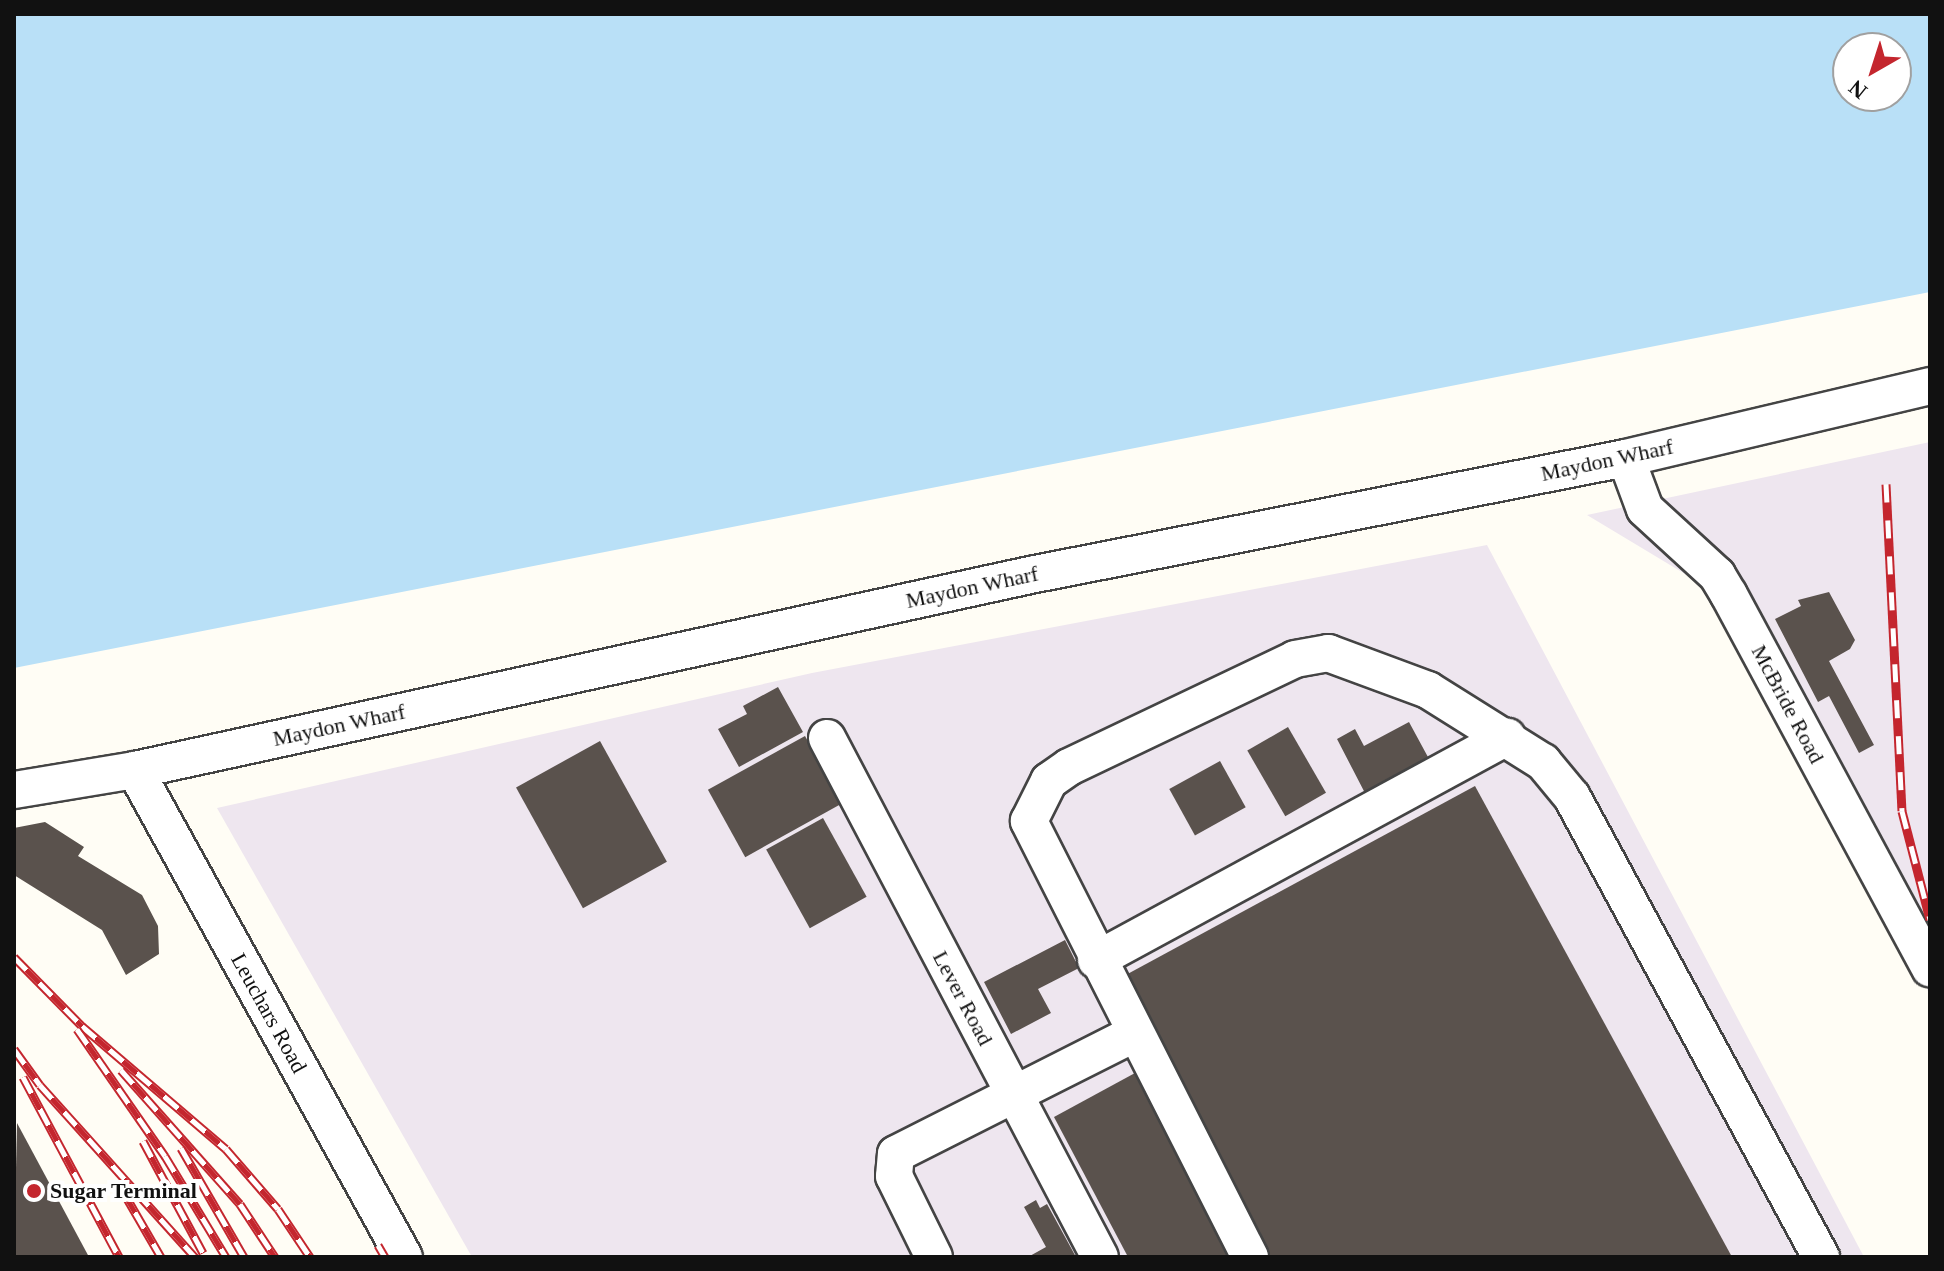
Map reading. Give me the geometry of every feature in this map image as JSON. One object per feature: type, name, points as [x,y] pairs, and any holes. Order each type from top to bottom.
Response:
[{"type":"street","name":"Maydon Wharf","points":[[14,790],[135,770],[806,621],[1626,458],[1930,386]]},
{"type":"street","name":"McBride Road","points":[[1626,458],[1645,509],[1717,575],[1729,595],[1930,968]]},
{"type":"street","points":[[1250,1257],[1096,960],[1029,821],[1049,781],[1069,767],[1295,659],[1328,653],[1428,690],[1543,762],[1572,797],[1821,1257]]},
{"type":"street","points":[[1096,960],[1507,737]]},
{"type":"street","name":"Lever Road","points":[[827,738],[1100,1257]]},
{"type":"street","name":"Leuchars Road","points":[[135,770],[404,1257]]},
{"type":"street","points":[[934,1257],[894,1176],[896,1154],[1134,1034]]},
{"type":"shaded area","points":[[1930,442],[1930,995],[1720,595],[1587,515]]},
{"type":"shaded area","points":[[1487,545],[1864,1257],[472,1257],[217,808],[812,673]]},
{"type":"water","points":[[14,14],[1930,14],[1930,292],[14,668]]},
{"type":"building","points":[[1829,592],[1855,640],[1850,649],[1829,661],[1874,745],[1859,753],[1829,696],[1818,702],[1775,619],[1801,606],[1798,600]]},
{"type":"building","points":[[778,687],[803,732],[739,767],[718,729],[747,714],[743,706]]},
{"type":"building","points":[[1409,722],[1435,770],[1366,795],[1337,739],[1355,729],[1364,746]]},
{"type":"building","points":[[1288,727],[1326,793],[1285,816],[1247,751]]},
{"type":"building","points":[[805,736],[842,803],[745,857],[708,790]]},
{"type":"building","points":[[600,741],[667,862],[583,908],[516,788]]},
{"type":"building","points":[[1220,761],[1246,807],[1195,835],[1169,789]]},
{"type":"building","points":[[1475,786],[1732,1257],[1260,1257],[1122,977]]},
{"type":"building","points":[[823,818],[867,897],[810,928],[766,850]]},
{"type":"building","points":[[45,822],[84,847],[78,856],[142,895],[158,926],[159,954],[126,975],[102,930],[14,875],[14,828]]},
{"type":"building","points":[[1065,940],[1079,968],[1038,989],[1051,1013],[1011,1034],[984,982]]},
{"type":"building","points":[[1135,1073],[1233,1257],[1128,1257],[1054,1117]]},
{"type":"building","name":"Sugar Terminal","points":[[17,1123],[89,1257],[14,1257]]},
{"type":"building","points":[[1036,1200],[1040,1208],[1047,1204],[1076,1257],[1028,1257],[1046,1247],[1024,1207]]},
{"type":"railway","points":[[1886,484],[1902,811],[1930,919]]},
{"type":"railway","points":[[14,957],[82,1026],[226,1149],[278,1209],[310,1257]]},
{"type":"railway","points":[[77,1029],[165,1156],[226,1257]]},
{"type":"railway","points":[[14,1049],[40,1085],[195,1257]]},
{"type":"railway","points":[[121,1070],[240,1204],[275,1257]]},
{"type":"railway","points":[[23,1077],[119,1257]]},
{"type":"railway","points":[[143,1141],[203,1253]]},
{"type":"railway","points":[[181,1148],[244,1257]]},
{"type":"railway","points":[[117,1181],[161,1257]]},
{"type":"railway","points":[[378,1245],[385,1257]]},
{"type":"place","name":"Sugar Terminal","points":[[34,1191]]}]
